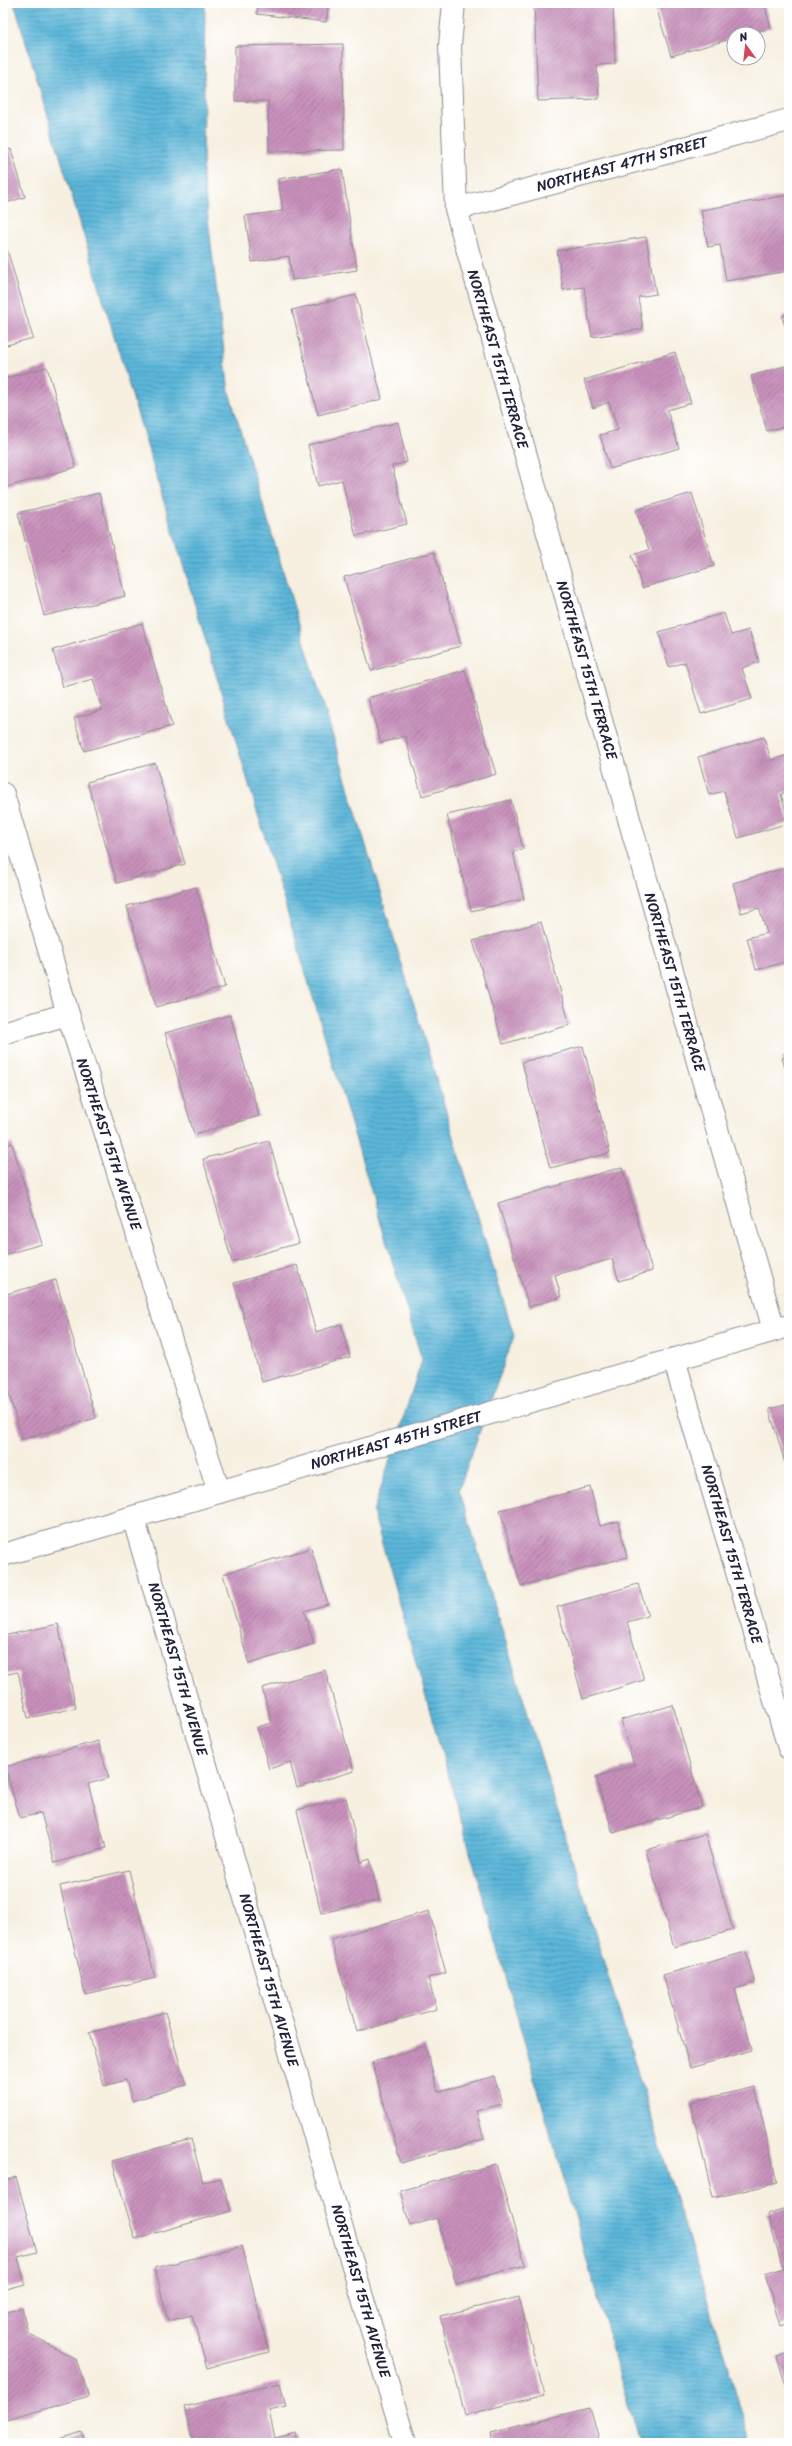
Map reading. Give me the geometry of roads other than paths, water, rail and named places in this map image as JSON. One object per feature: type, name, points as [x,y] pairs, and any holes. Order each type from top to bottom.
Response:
[{"type":"street","name":"NORTHEAST 15TH TERRACE","points":[[454,3],[450,45],[456,209],[782,1328]]},
{"type":"street","name":"NORTHEAST 47TH STREET","points":[[456,209],[789,120]]},
{"type":"street","name":"NORTHEAST 15TH AVENUE","points":[[3,794],[68,1014],[219,1492]]},
{"type":"street","points":[[3,1033],[68,1014]]},
{"type":"street","name":"NORTHEAST 45TH STREET","points":[[3,1555],[782,1328]]},
{"type":"street","name":"NORTHEAST 15TH TERRACE","points":[[674,1359],[789,1748]]},
{"type":"street","name":"NORTHEAST 15TH AVENUE","points":[[134,1517],[405,2443]]},
{"type":"water","points":[[14,3],[205,3],[203,178],[229,392],[514,1336],[459,1489],[751,2443],[639,2443],[373,1512],[422,1360]]}]
